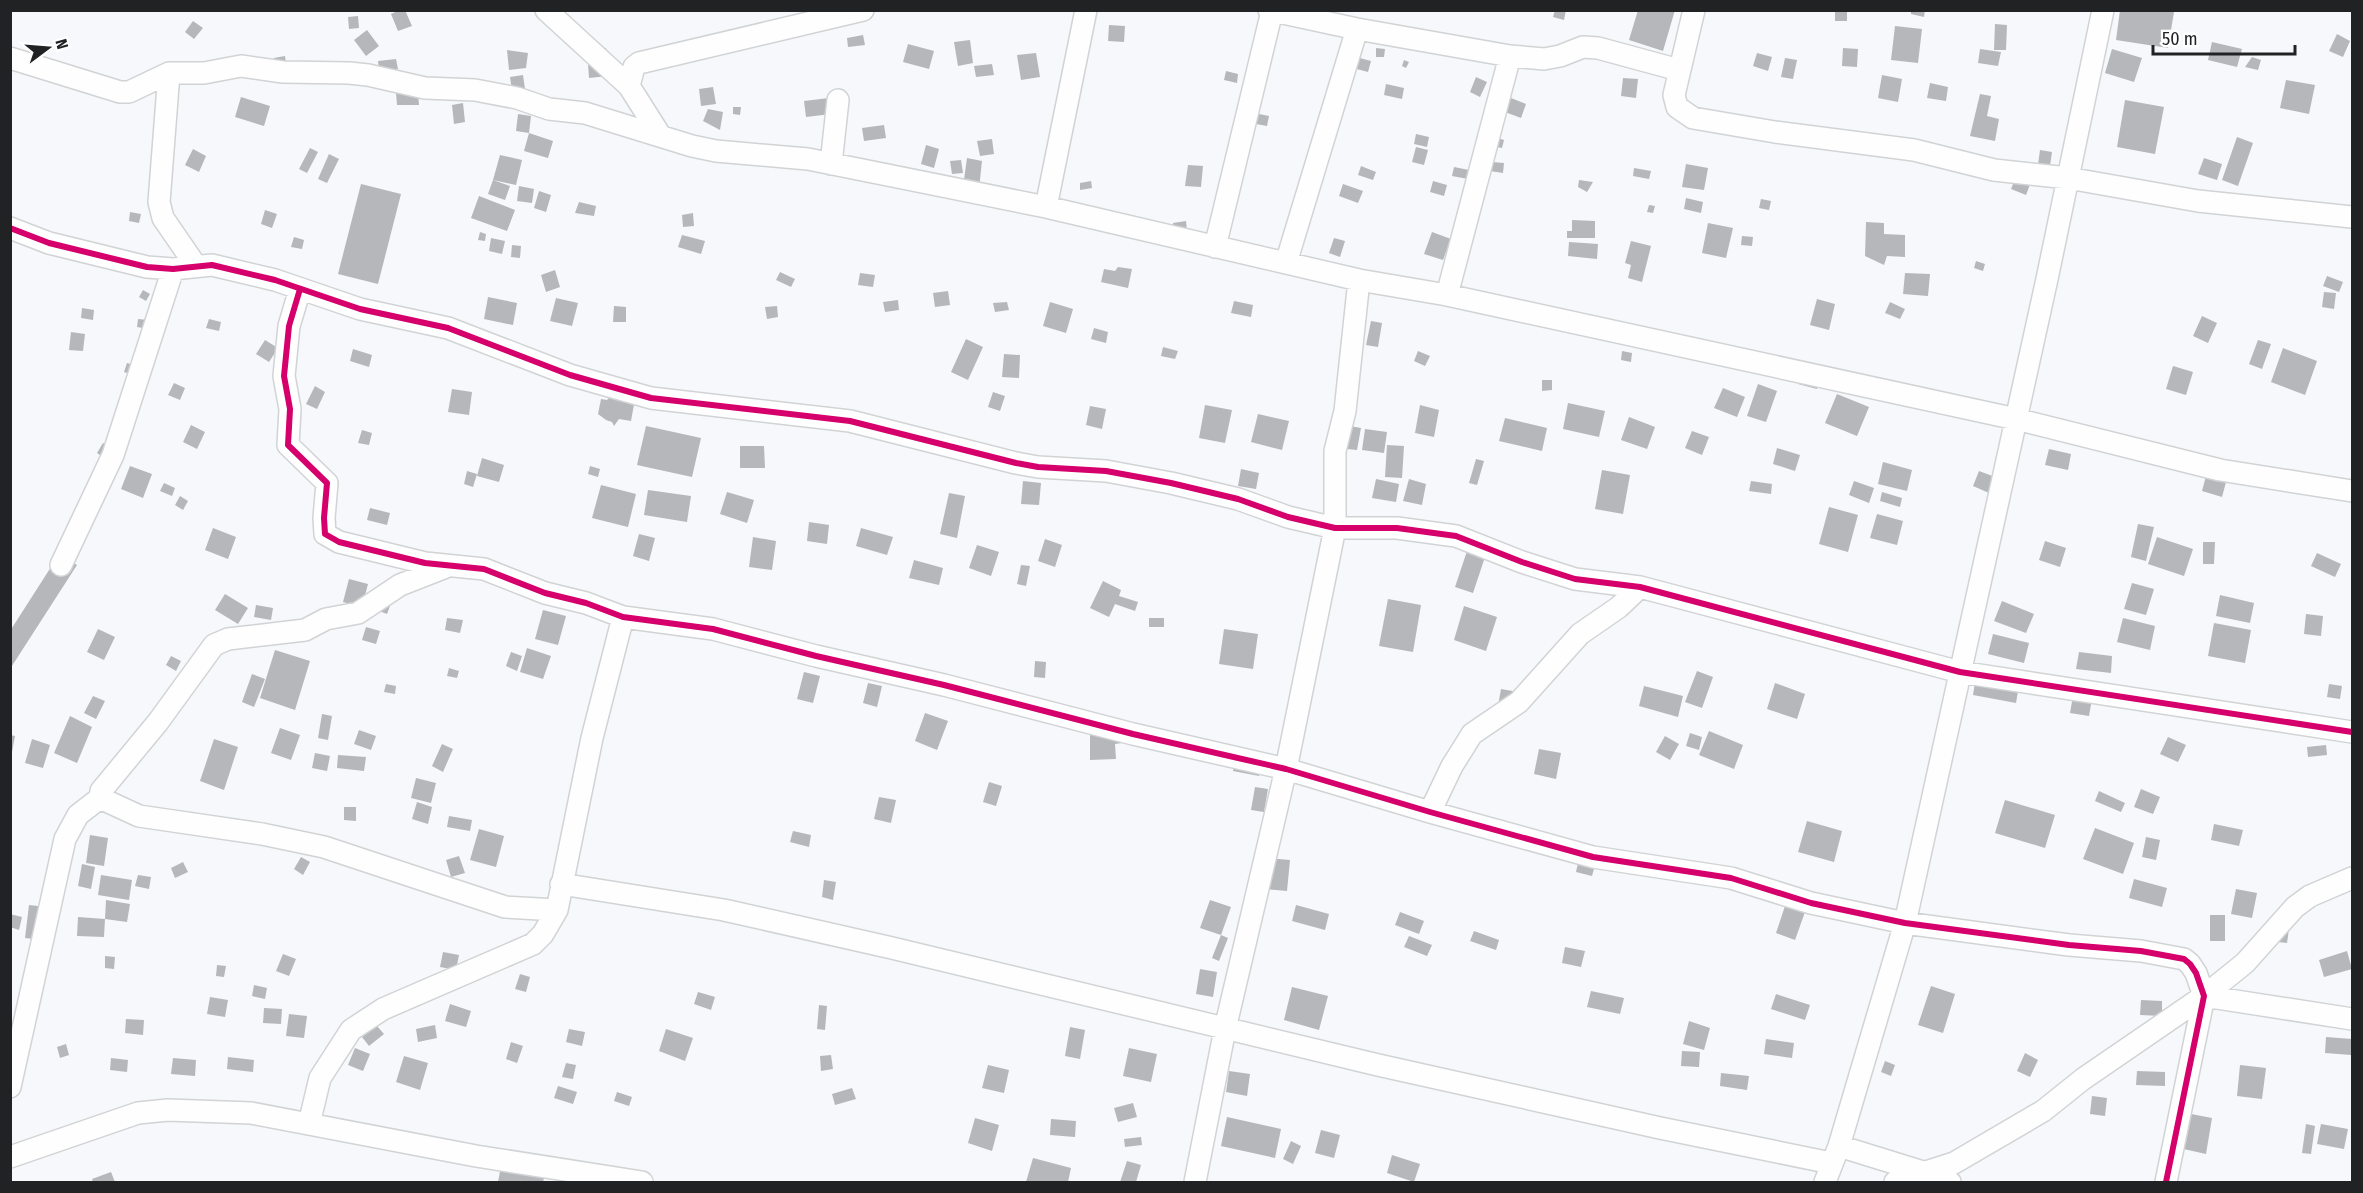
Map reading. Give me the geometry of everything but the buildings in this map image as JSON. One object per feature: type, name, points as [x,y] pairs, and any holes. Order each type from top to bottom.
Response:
[{"type":"street","points":[[546,10],[629,86],[660,135]]},
{"type":"street","points":[[629,86],[634,67],[639,63],[862,10]]},
{"type":"street","points":[[1046,207],[1086,10]]},
{"type":"street","points":[[1694,10],[1674,95],[1677,107],[1693,118],[1775,132],[1914,150],[1994,170],[2068,178],[2198,201],[2352,217]]},
{"type":"street","points":[[1832,1164],[1905,923],[2103,10]]},
{"type":"street","points":[[1215,247],[1271,11],[1510,56],[1560,57],[1583,46],[1679,70]]},
{"type":"street","points":[[1286,263],[1357,29]]},
{"type":"street","points":[[1448,295],[1510,56]]},
{"type":"street","points":[[10,58],[120,92],[129,92],[169,73],[204,73],[241,66],[283,72],[368,75],[425,88],[492,92],[549,109],[585,114],[692,146],[716,151],[808,159],[1046,207],[1359,280],[1448,295],[2016,419],[2220,470],[2352,491]]},
{"type":"street","points":[[169,73],[159,202],[163,218],[196,266]]},
{"type":"street","points":[[831,164],[838,100]]},
{"type":"street","points":[[10,228],[60,246],[147,267],[173,269],[212,265],[300,289],[360,309],[448,328],[570,375],[651,398],[850,421],[1027,465],[1107,471],[1171,483],[1238,499],[1288,517],[1335,528],[1397,528],[1456,536],[1522,562],[1575,579],[1640,587],[1960,672],[2352,732]]},
{"type":"street","points":[[61,565],[112,455],[173,269]]},
{"type":"street","points":[[1195,1182],[1225,1029],[1286,769],[1335,528],[1335,451],[1345,411],[1359,280]]},
{"type":"street","points":[[300,289],[290,326],[284,376],[290,409],[288,445],[327,483],[325,534],[339,542],[424,563],[484,569],[545,593],[586,603],[623,617],[713,629],[1133,734],[1286,769],[1593,857],[1731,878],[1811,903],[1905,923],[2070,945],[2141,951],[2184,959],[2211,990],[2352,1019]]},
{"type":"street","points":[[10,1087],[65,839],[78,815],[100,798],[101,791],[158,722],[214,645],[228,639],[292,633],[305,630],[326,619],[358,613],[400,585],[449,566]]},
{"type":"street","points":[[1430,812],[1452,766],[1472,734],[1519,702],[1580,634],[1619,607],[1640,587]]},
{"type":"street","points":[[309,1124],[320,1078],[351,1030],[383,1008],[533,944],[543,934],[557,910],[592,738],[623,617]]},
{"type":"street","points":[[100,798],[139,816],[262,834],[324,847],[505,907],[557,910]]},
{"type":"street","points":[[1895,1182],[1969,1156],[2043,1111],[2083,1079],[2211,990],[2245,963],[2295,907],[2310,896],[2352,878]]},
{"type":"street","points":[[561,885],[724,910],[892,948],[1225,1029],[1648,1125],[1832,1164],[1923,1172],[1950,1182]]},
{"type":"street","points":[[2166,1182],[2211,990]]},
{"type":"street","points":[[10,1157],[138,1113],[168,1110],[251,1113],[476,1156],[642,1182]]},
{"type":"cycle path","points":[[10,228],[49,243],[147,267],[173,269],[212,265],[275,280],[360,309],[448,328],[570,375],[651,398],[850,421],[1016,463],[1038,467],[1106,471],[1171,483],[1238,499],[1288,517],[1335,528],[1397,528],[1456,536],[1522,562],[1575,579],[1640,587],[1960,672],[2352,732]]},
{"type":"cycle path","points":[[300,289],[289,326],[284,376],[290,409],[288,445],[327,483],[325,534],[339,542],[425,563],[484,569],[545,593],[586,603],[623,617],[713,629],[1133,734],[1286,769],[1593,857],[1731,878],[1811,903],[1905,923],[2069,945],[2141,951],[2184,959],[2196,973],[2204,996],[2166,1182]]}]
